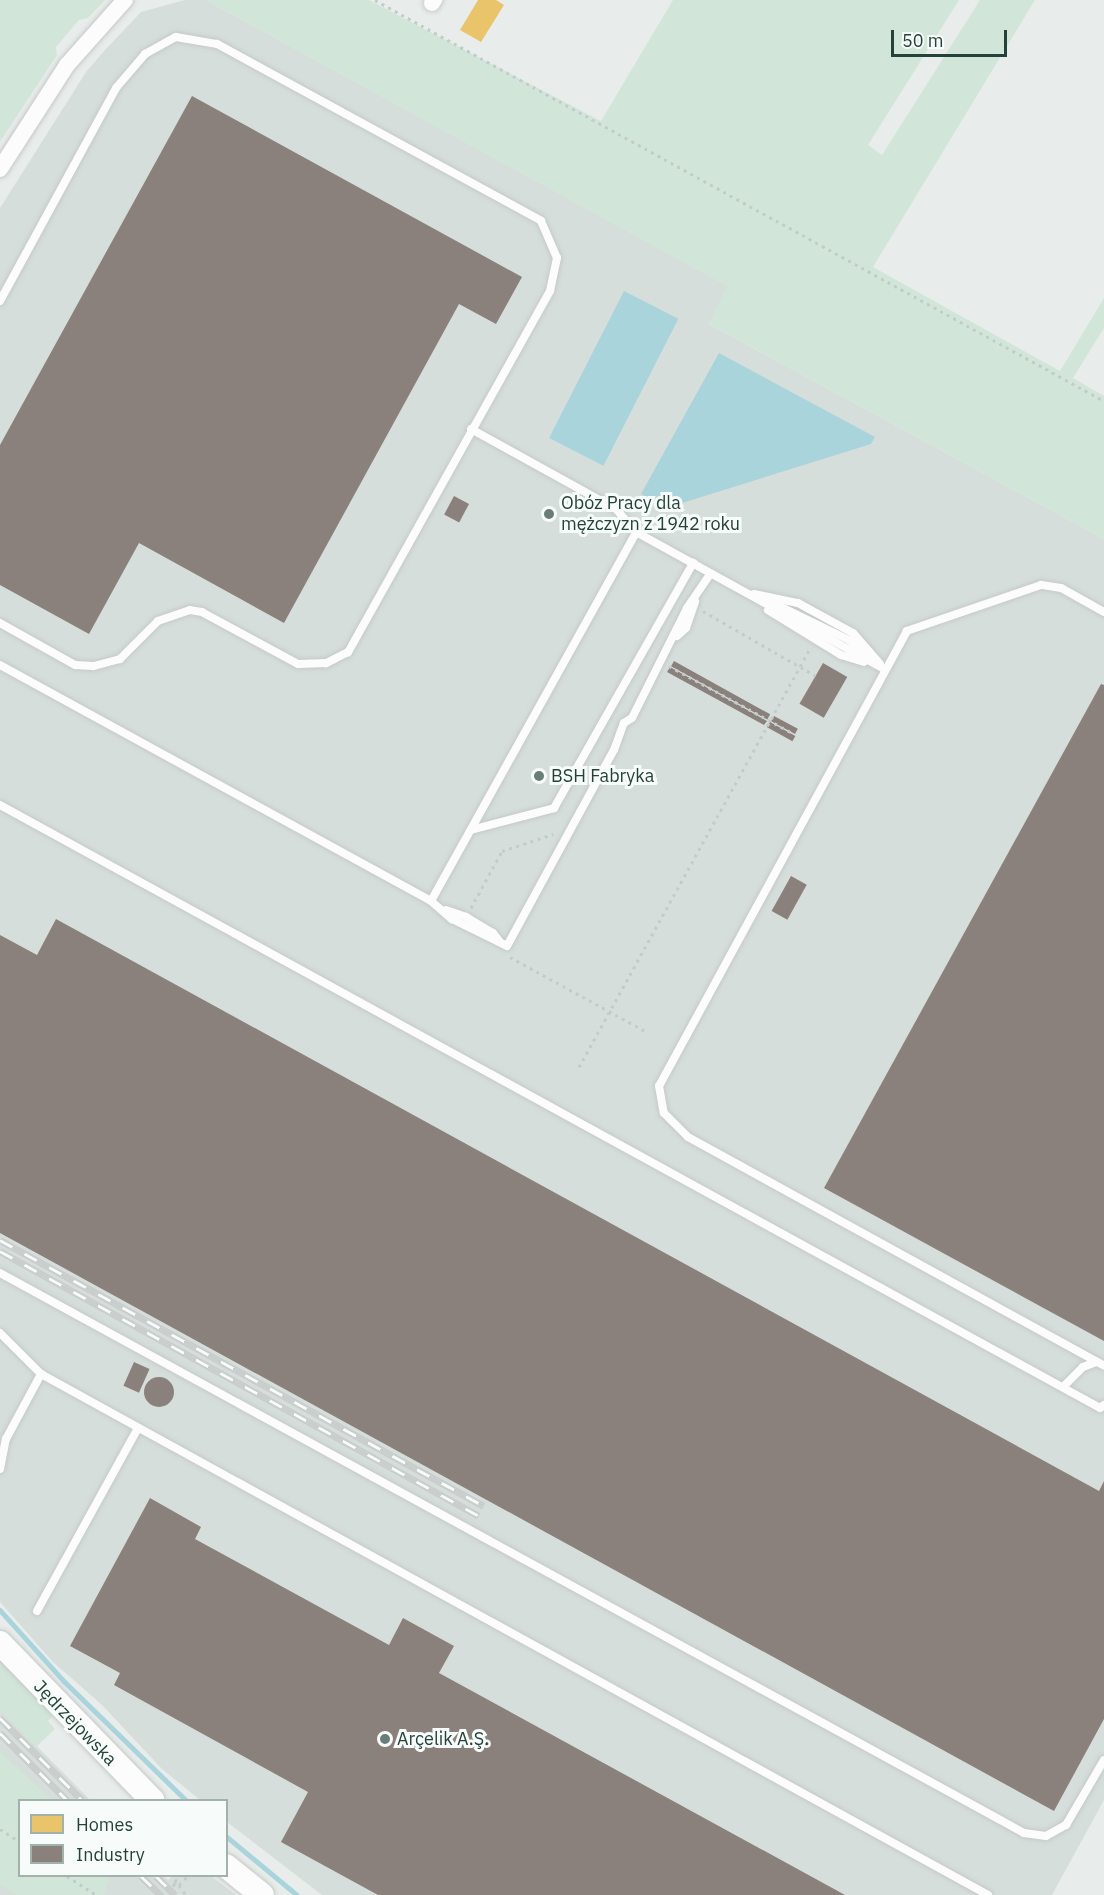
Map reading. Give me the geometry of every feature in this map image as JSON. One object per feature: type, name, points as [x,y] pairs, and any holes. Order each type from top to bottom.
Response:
[{"type":"street","points":[[0,169],[67,64],[125,0]]},
{"type":"street","name":"Jędrzejowska","points":[[0,1643],[151,1799]]},
{"type":"street","points":[[228,1868],[262,1895]]},
{"type":"lane","points":[[0,301],[116,88],[160,44],[186,37],[218,44],[541,221],[549,232],[557,258],[555,279],[354,645],[326,663],[312,666],[287,660],[202,612],[168,615],[158,621],[120,659],[93,666],[75,665],[0,623]]},
{"type":"lane","points":[[471,429],[616,509],[636,532],[884,669]]},
{"type":"lane","points":[[431,901],[636,532]]},
{"type":"lane","points":[[471,830],[554,808],[693,563]]},
{"type":"lane","points":[[0,665],[431,901],[446,910],[452,919],[507,946],[614,750],[624,723],[632,718],[676,636],[686,628],[695,602],[711,573]]},
{"type":"lane","points":[[1100,1364],[688,1137],[675,1127],[660,1101],[663,1074],[898,642],[917,625],[1041,585],[1061,588],[1104,612]]},
{"type":"lane","points":[[746,593],[786,624],[841,655],[884,669]]},
{"type":"lane","points":[[746,593],[798,603],[853,633],[884,669]]},
{"type":"lane","points":[[0,805],[1100,1408],[1104,1405]]},
{"type":"lane","points":[[0,1273],[1024,1833],[1046,1836],[1066,1825],[1104,1760]]},
{"type":"lane","points":[[0,1334],[41,1374],[988,1895]]},
{"type":"lane","points":[[1063,1387],[1083,1367],[1100,1364]]},
{"type":"lane","points":[[0,1469],[2,1439],[41,1374]]},
{"type":"lane","points":[[37,1611],[138,1428]]},
{"type":"path","points":[[375,0],[1104,401]]},
{"type":"path","points":[[579,1067],[814,640]]},
{"type":"path","points":[[662,662],[794,735]]},
{"type":"path","points":[[0,1829],[18,1841]]},
{"type":"path","points":[[70,1877],[96,1895]]},
{"type":"path","points":[[179,1885],[186,1877]]},
{"type":"path","points":[[161,1895],[175,1884],[175,1879],[186,1895]]},
{"type":"shaded area","points":[[185,0],[206,0],[728,286],[709,324],[1104,539],[1104,1800],[1052,1895],[322,1895],[228,1823],[228,1799],[199,1799],[162,1769],[102,1705],[53,1662],[0,1602],[0,208],[86,72],[141,12]]},
{"type":"shaded area","points":[[0,1709],[89,1799],[18,1799],[18,1877],[165,1877],[168,1880],[171,1877],[212,1877],[236,1895],[0,1895]]},
{"type":"green space","points":[[0,0],[105,0],[88,18],[79,20],[56,47],[57,55],[0,142]]},
{"type":"green space","points":[[206,0],[369,0],[601,121],[673,0],[959,0],[868,145],[882,155],[980,0],[1035,0],[873,267],[1060,371],[1104,298],[1104,328],[1073,378],[1104,396],[1104,539],[709,324],[727,286]]},
{"type":"green space","points":[[0,1657],[53,1716],[48,1721],[55,1729],[36,1747],[0,1709]]},
{"type":"green space","points":[[0,1752],[50,1799],[18,1799],[18,1877],[108,1877],[109,1880],[103,1895],[17,1895],[0,1884]]},
{"type":"water","points":[[624,291],[678,319],[603,466],[549,438]]},
{"type":"water","points":[[719,353],[875,437],[871,444],[666,508],[641,494]]},
{"type":"building: Homes","points":[[478,0],[496,0],[504,5],[481,42],[460,30]]},
{"type":"building: Industry","points":[[192,96],[522,277],[496,324],[459,304],[284,623],[139,543],[89,634],[0,585],[0,445]]},
{"type":"building: Industry","points":[[454,496],[469,504],[459,523],[444,515]]},
{"type":"building: Industry","points":[[674,661],[770,714],[767,720],[671,666]]},
{"type":"building: Industry","points":[[823,663],[847,677],[824,718],[800,704]]},
{"type":"building: Industry","points":[[670,667],[767,721],[764,725],[667,672]]},
{"type":"building: Industry","points":[[1101,684],[1104,685],[1104,1341],[824,1188]]},
{"type":"building: Industry","points":[[774,716],[798,729],[795,734],[771,721]]},
{"type":"building: Industry","points":[[770,722],[795,736],[792,741],[767,727]]},
{"type":"building: Industry","points":[[791,876],[807,885],[787,920],[772,911]]},
{"type":"building: Industry","points":[[56,919],[1099,1491],[1104,1481],[1104,1719],[1054,1811],[0,1233],[0,935],[37,955]]},
{"type":"building: Industry","points":[[134,1362],[150,1369],[139,1393],[123,1386]]},
{"type":"building: Industry","points":[[159,1377],[170,1381],[174,1392],[170,1403],[159,1407],[148,1403],[144,1392],[148,1381]]},
{"type":"building: Industry","name":"Arçelik A.Ş.","points":[[150,1498],[201,1527],[195,1539],[389,1645],[403,1618],[454,1646],[439,1673],[845,1895],[378,1895],[281,1842],[308,1792],[114,1685],[120,1673],[70,1646]]},
{"type":"waterway","points":[[0,1610],[64,1681],[185,1799]]},
{"type":"waterway","points":[[228,1838],[297,1895]]},
{"type":"railway","points":[[0,1240],[484,1506]]},
{"type":"railway","points":[[0,1251],[479,1516]]},
{"type":"railway","points":[[0,1718],[81,1799]]},
{"type":"railway","points":[[0,1733],[66,1799]]},
{"type":"railway","points":[[142,1877],[161,1895]]},
{"type":"railway","points":[[157,1877],[175,1895]]},
{"type":"place","name":"Obóz Pracy dla mężczyzn z 1942 roku","points":[[549,514]]},
{"type":"place","name":"BSH Fabryka","points":[[539,776]]},
{"type":"place","name":"Arçelik A.Ş.","points":[[385,1739]]}]
